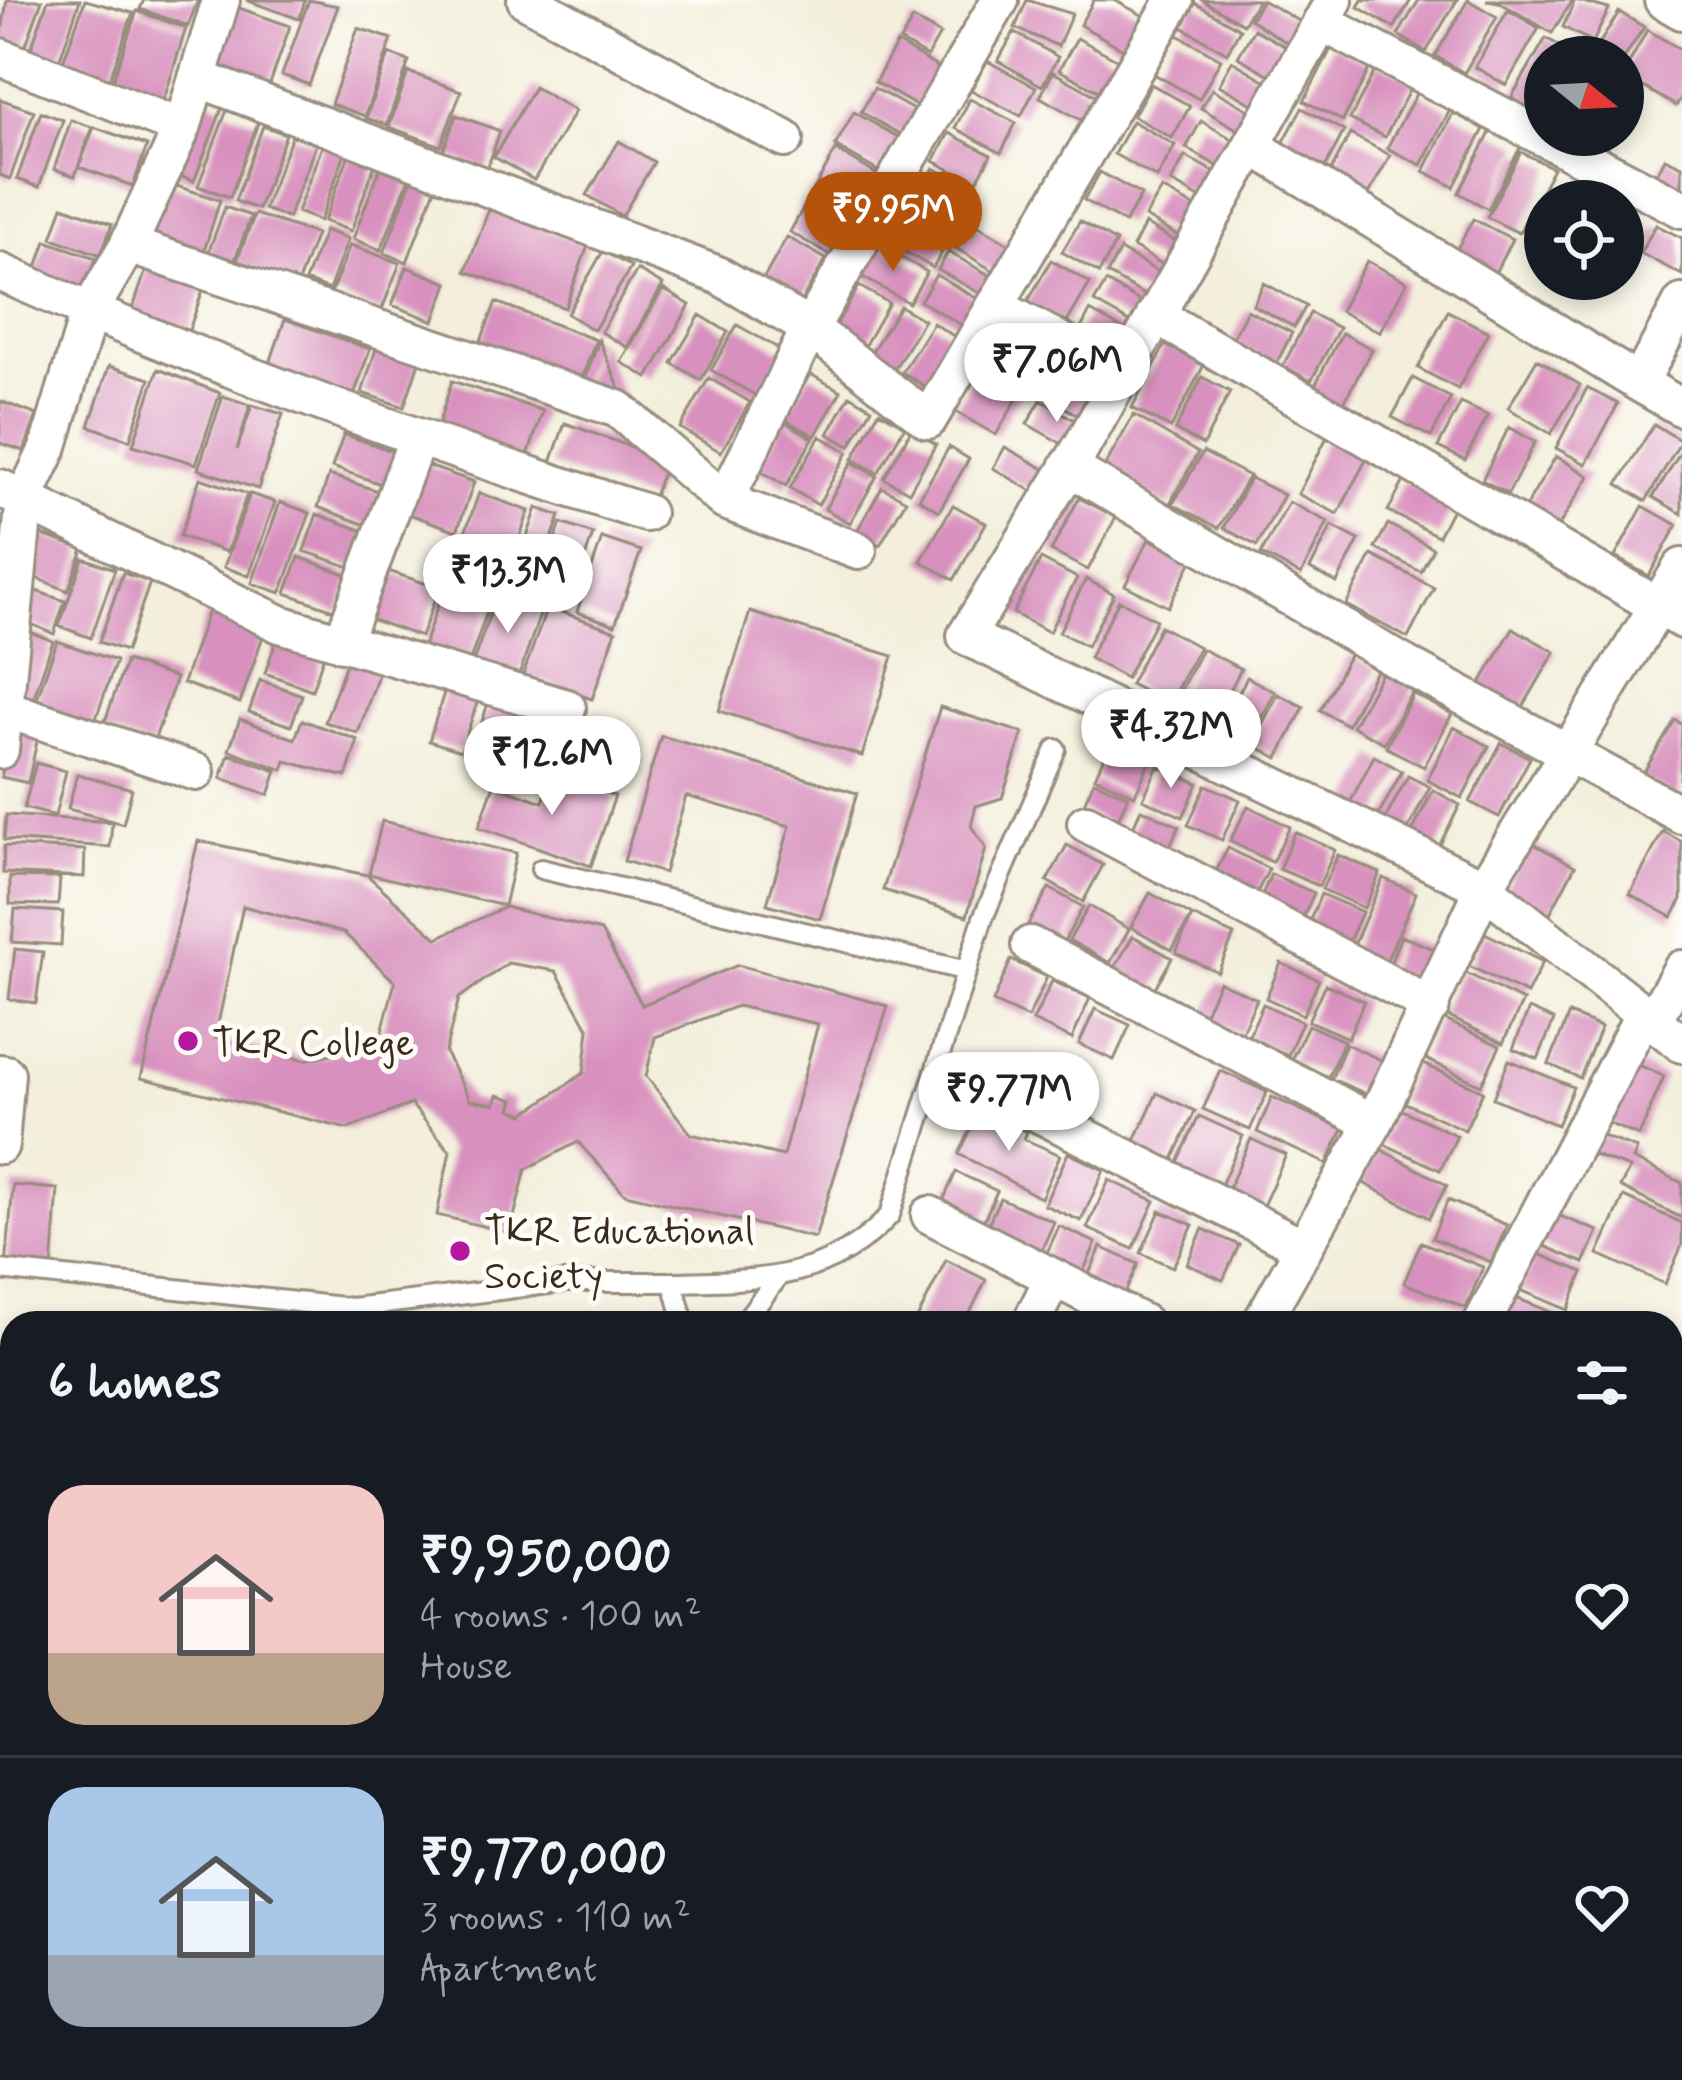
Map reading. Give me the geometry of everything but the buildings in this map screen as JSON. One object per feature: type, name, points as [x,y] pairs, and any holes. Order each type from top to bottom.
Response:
[{"type":"street","points":[[0,750],[13,492],[48,449],[89,312],[128,244],[182,128],[221,0]]},
{"type":"street","points":[[526,0],[785,139]]},
{"type":"street","points":[[725,501],[810,328],[1000,0]]},
{"type":"street","points":[[197,78],[718,274],[810,328],[928,420],[1175,0]]},
{"type":"street","points":[[1663,0],[1682,11]]},
{"type":"street","points":[[1682,208],[1328,11],[1254,147],[966,636],[1484,888],[1682,1044]]},
{"type":"street","points":[[0,56],[182,128]]},
{"type":"street","points":[[1254,147],[1682,409]]},
{"type":"street","points":[[128,244],[618,410],[725,501],[858,551]]},
{"type":"street","points":[[0,272],[89,312],[417,440],[646,513]]},
{"type":"street","points":[[1639,382],[1682,302]]},
{"type":"street","points":[[995,306],[1122,374]]},
{"type":"street","points":[[1155,315],[1669,613]]},
{"type":"street","points":[[342,643],[417,440]]},
{"type":"street","points":[[1067,467],[1413,669],[1682,815]]},
{"type":"street","points":[[13,492],[280,624],[567,708]]},
{"type":"street","points":[[1268,1311],[1374,1123],[1484,888],[1568,753],[1669,613],[1682,567]]},
{"type":"street","points":[[2,708],[196,772]]},
{"type":"street","points":[[1086,823],[1431,1006]]},
{"type":"street","points":[[1030,945],[1374,1123]]},
{"type":"street","points":[[1489,1311],[1647,1020],[1682,969]]},
{"type":"street","points":[[0,1073],[6,1074],[0,1145]]},
{"type":"street","points":[[978,1083],[1303,1247]]},
{"type":"street","points":[[930,1215],[1119,1311]]},
{"type":"street","points":[[1037,1311],[1053,1278]]},
{"type":"lane","points":[[0,1270],[352,1308],[565,1282],[776,1280],[864,1243],[890,1215],[983,918],[1056,749]]},
{"type":"lane","points":[[541,868],[967,970]]},
{"type":"lane","points":[[752,1311],[776,1280]]},
{"type":"lane","points":[[673,1282],[680,1311]]},
{"type":"place","name":"TKR College","points":[[188,1041]]},
{"type":"place","name":"TKR Educational Society","points":[[460,1251]]}]
